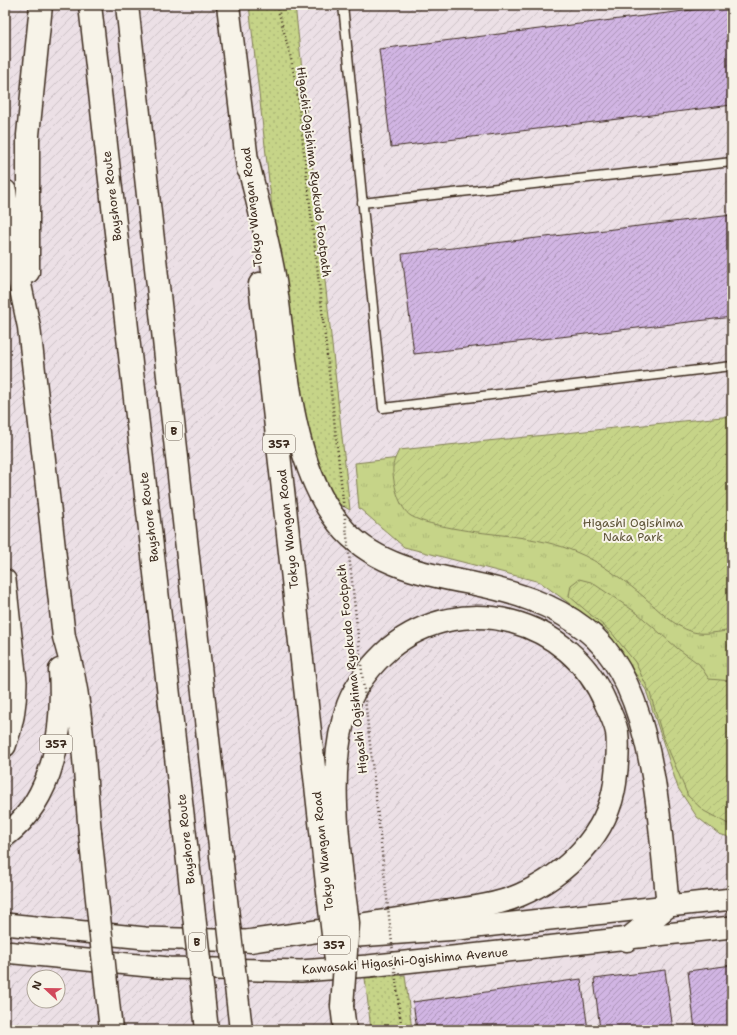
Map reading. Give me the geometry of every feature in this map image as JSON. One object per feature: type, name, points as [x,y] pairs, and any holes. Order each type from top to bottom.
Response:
[{"type":"highway","points":[[30,327],[27,172],[28,135],[41,5]]},
{"type":"highway","name":"Bayshore Route","points":[[90,5],[207,1030]]},
{"type":"highway","name":"B","points":[[127,5],[241,1030]]},
{"type":"highway","name":"Tokyo Wangan Road","points":[[228,5],[334,880],[344,1030]]},
{"type":"highway","points":[[246,155],[274,279],[291,400],[300,442],[311,472],[326,504],[344,530],[362,545],[381,557],[406,568],[436,577],[510,592],[538,602],[564,615],[587,630],[606,650],[634,698],[652,769],[668,906],[627,940]]},
{"type":"highway","name":"357","points":[[5,191],[12,247],[30,327],[64,637],[73,666],[111,1030]]},
{"type":"highway","points":[[250,941],[408,918],[502,901],[520,895],[541,883],[576,857],[598,830],[614,793],[617,732],[601,690],[586,669],[570,651],[549,637],[527,626],[505,619],[481,617],[457,619],[410,634],[381,656],[368,671],[349,704],[340,741],[337,766],[334,880]]},
{"type":"highway","name":"357","points":[[5,836],[32,808],[49,775],[60,719],[62,694],[60,668],[64,637]]},
{"type":"street","points":[[5,580],[16,682],[16,698],[11,728],[5,746]]},
{"type":"street","points":[[5,924],[145,938],[250,941],[365,937],[430,932],[732,899]]},
{"type":"street","name":"Kawasaki Higashi-Ogishima Avenue","points":[[5,952],[169,968],[301,971],[368,966],[627,940],[732,927]]},
{"type":"lane","points":[[343,5],[382,408],[732,366]]},
{"type":"lane","points":[[362,203],[732,162]]},
{"type":"path","name":"Higashi-Ogishima Ryokudo Footpath","points":[[277,5],[291,59],[297,90],[323,320]]},
{"type":"path","name":"Higashi Ogishima Ryokudo Footpath","points":[[323,320],[402,1030]]},
{"type":"shaded area","points":[[5,5],[732,5],[732,1030],[5,1030]]},
{"type":"green space","points":[[249,5],[295,5],[350,510],[327,497],[311,459],[287,339]]},
{"type":"green space","points":[[732,416],[732,630],[702,633],[693,632],[679,626],[612,572],[585,556],[561,546],[530,539],[468,531],[431,524],[420,520],[411,516],[403,507],[395,486],[393,465],[399,450]]},
{"type":"green space","name":"Higashi Ogishima Naka Park","points":[[732,421],[732,838],[719,834],[697,817],[678,788],[646,690],[607,631],[540,582],[404,547],[359,508],[355,463]]},
{"type":"green space","points":[[579,579],[591,582],[637,613],[677,648],[699,664],[709,679],[732,681],[732,826],[704,811],[688,796],[662,734],[650,693],[635,662],[611,632],[569,596],[571,585]]},
{"type":"green space","points":[[405,975],[412,1030],[371,1030],[365,978]]},
{"type":"building","points":[[732,5],[732,105],[391,147],[379,49]]},
{"type":"building","points":[[732,215],[732,317],[414,354],[402,254]]},
{"type":"building","points":[[732,965],[732,1030],[695,1030],[688,971]]},
{"type":"building","points":[[665,970],[673,1030],[600,1030],[594,979]]},
{"type":"building","points":[[581,979],[588,1030],[417,1030],[413,1002]]}]
